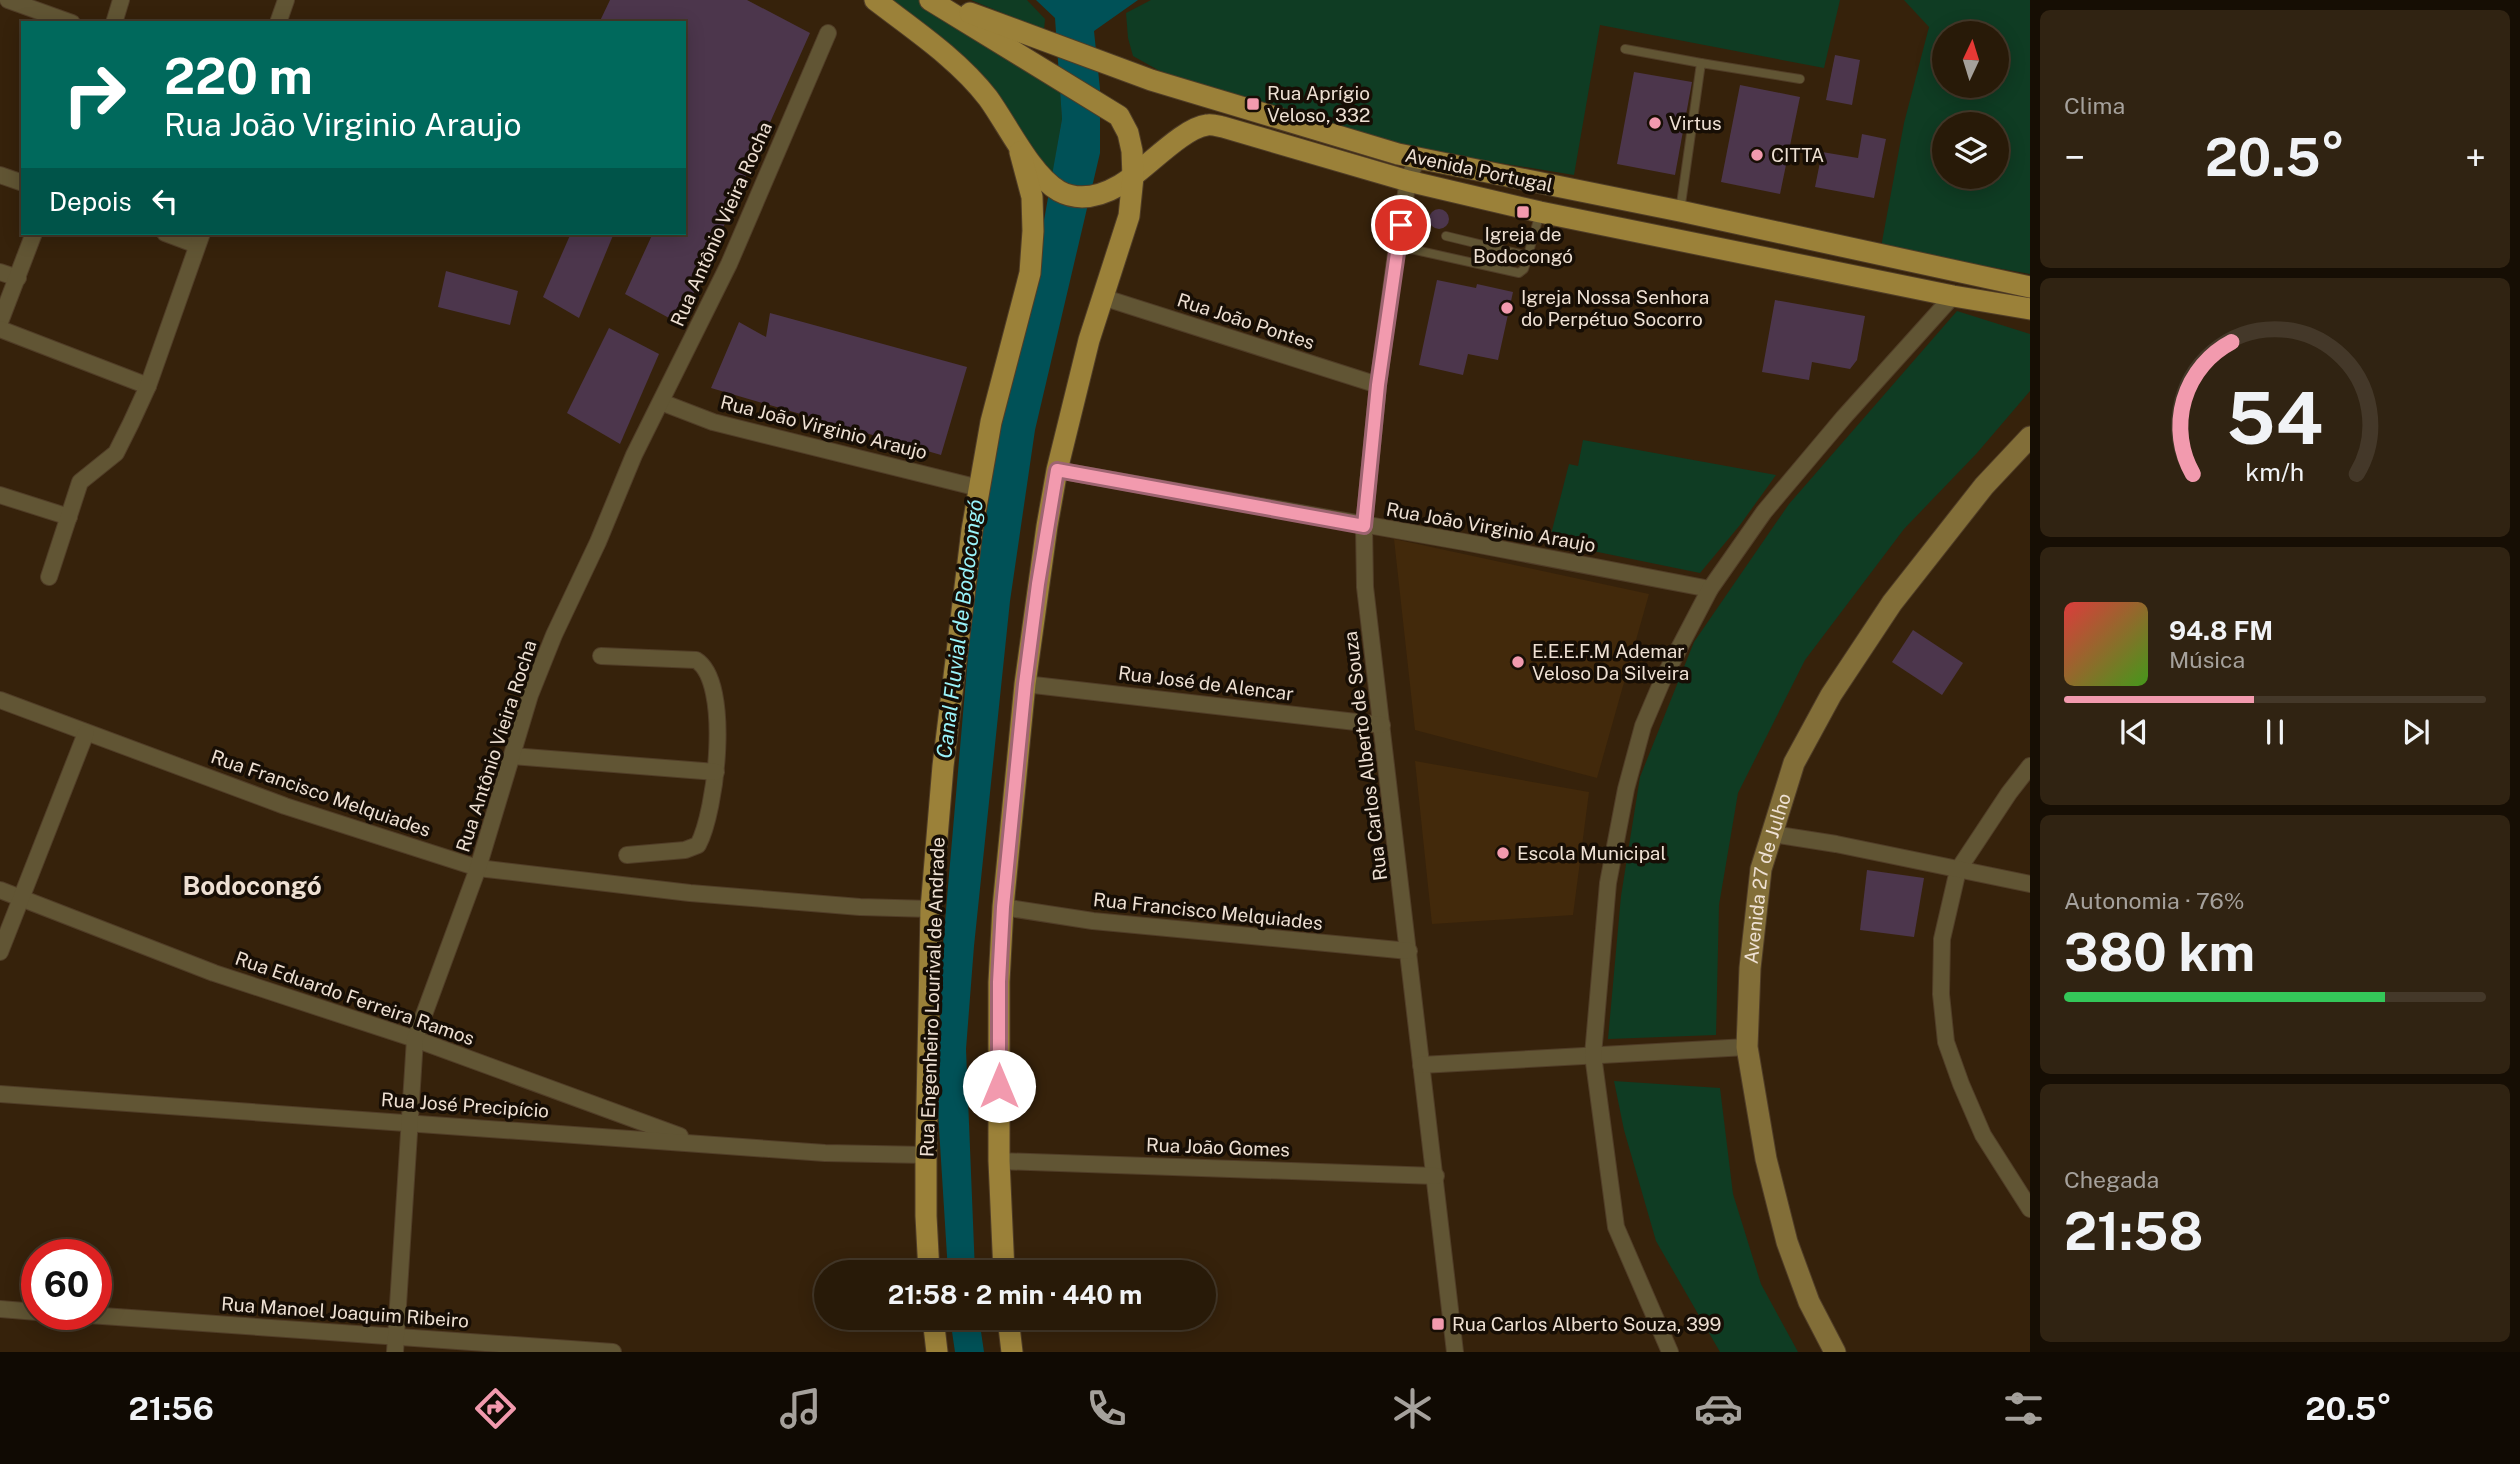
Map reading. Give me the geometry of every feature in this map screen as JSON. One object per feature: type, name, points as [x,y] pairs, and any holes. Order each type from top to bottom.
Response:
[{"type":"main road","name":"Avenida Portugal","points":[[875,0],[954,61],[987,97],[1017,143],[1045,178],[1057,190],[1073,197],[1108,192],[1133,177],[1184,135],[1207,125],[1223,127],[1408,181],[1540,212],[1953,296],[2030,309]]},
{"type":"main road","points":[[930,0],[1119,116],[1128,133],[1132,151],[1133,177],[1129,216],[1102,298],[1057,470],[1025,684],[1003,907],[999,982],[999,1161],[1003,1260]]},
{"type":"main road","name":"Avenida Portugal","points":[[943,0],[980,17],[1151,80],[1417,158],[1680,211],[2030,287]]},
{"type":"main road","name":"Rua Engenheiro Lourival de Andrade","points":[[928,1260],[926,1156],[931,909],[943,766],[979,488],[991,422],[1030,273],[1032,197],[1017,143]]},
{"type":"main road","name":"Avenida 27 de Julho","points":[[1835,1352],[1809,1302],[1787,1242],[1766,1159],[1747,1047],[1751,956],[1762,869],[1794,763],[1830,695],[1892,603],[2007,460],[2030,437]]},
{"type":"main road","name":"Avenida 27 de Julho","points":[[2007,460],[2030,450]]},
{"type":"main road","points":[[934,1330],[937,1352]]},
{"type":"main road","points":[[1009,1330],[1012,1352]]},
{"type":"street","points":[[8,0],[66,21]]},
{"type":"street","points":[[115,21],[121,0]]},
{"type":"street","points":[[279,21],[286,0]]},
{"type":"street","name":"Rua Antônio Vieira Rocha","points":[[396,1344],[415,1039],[478,868],[530,695],[554,635],[598,542],[634,455],[729,264],[828,33]]},
{"type":"street","name":"Rua Carlos Alberto de Souza","points":[[1417,158],[1408,181],[1378,385],[1364,526],[1365,587],[1455,1352]]},
{"type":"street","points":[[0,175],[21,182]]},
{"type":"street","points":[[0,322],[33,235]]},
{"type":"street","points":[[49,577],[80,482],[116,453],[148,386],[200,239],[177,235]]},
{"type":"street","points":[[0,272],[18,278]]},
{"type":"street","points":[[1670,1352],[1616,1227],[1593,1055],[1608,883],[1643,726],[1663,679],[1710,589],[1782,491],[1844,417],[1953,296]]},
{"type":"street","name":"Rua João Pontes","points":[[1102,298],[1378,385]]},
{"type":"street","points":[[0,329],[148,386]]},
{"type":"street","name":"Rua João Virginio Araujo","points":[[661,402],[713,422],[979,488]]},
{"type":"street","name":"Rua João Virginio Araujo","points":[[1057,470],[1465,542],[1710,589]]},
{"type":"street","points":[[0,495],[69,517]]},
{"type":"street","points":[[601,656],[696,660],[704,665],[709,675],[715,699],[716,772],[710,814],[698,845],[685,850],[627,855]]},
{"type":"street","name":"Rua José de Alencar","points":[[1025,684],[1382,725]]},
{"type":"street","name":"Rua Francisco Melquiades","points":[[0,700],[285,806],[478,868],[730,897],[931,909]]},
{"type":"street","points":[[0,952],[86,733]]},
{"type":"street","points":[[512,756],[716,772]]},
{"type":"street","points":[[2030,766],[1958,870],[1942,939],[1941,994],[1946,1042],[1983,1135],[2030,1209]]},
{"type":"street","points":[[1772,834],[1836,844],[2030,884]]},
{"type":"street","name":"Rua Eduardo Ferreira Ramos","points":[[0,890],[214,973],[415,1039],[698,1143]]},
{"type":"street","name":"Rua Francisco Melquiades","points":[[1003,907],[1094,921],[1409,951]]},
{"type":"street","points":[[1421,1065],[1747,1047]]},
{"type":"street","name":"Rua José Precipício","points":[[0,1094],[408,1121],[825,1153],[926,1156]]},
{"type":"street","name":"Rua João Gomes","points":[[999,1161],[1436,1176]]},
{"type":"street","points":[[0,1309],[21,1311]]},
{"type":"street","name":"Rua Manoel Joaquim Ribeiro","points":[[112,1318],[396,1344],[614,1352]]},
{"type":"lane","points":[[1625,48],[1800,79]]},
{"type":"lane","points":[[1680,211],[1701,63]]},
{"type":"lane","points":[[1397,246],[1513,274],[1519,273],[1524,269],[1540,212]]},
{"type":"lane","points":[[1446,236],[1528,256]]},
{"type":"shaded area","name":"E.E.E.F.M Ademar Veloso Da Silveira","points":[[1394,539],[1649,594],[1597,778],[1415,730]]},
{"type":"shaded area","name":"Escola Municipal","points":[[1415,761],[1589,792],[1573,915],[1432,924]]},
{"type":"green space","points":[[890,0],[920,0],[1060,88],[1062,119],[1053,172]]},
{"type":"green space","points":[[971,0],[1027,0],[1045,19],[1044,30]]},
{"type":"green space","points":[[1151,0],[1840,0],[1824,68],[1600,25],[1574,175],[1439,153],[1345,130],[1197,85],[1158,70],[1133,56],[1128,38],[1126,13]]},
{"type":"green space","points":[[1904,0],[2030,0],[2030,274],[1881,247],[1904,123],[1929,27]]},
{"type":"green space","points":[[1957,311],[2030,334],[2030,391],[1977,453],[1904,529],[1805,660],[1738,793],[1719,905],[1716,1035],[1608,1039],[1621,896],[1640,777],[1694,642],[1789,504]]},
{"type":"green space","points":[[1583,440],[1776,475],[1740,525],[1700,573],[1549,542],[1569,464],[1578,466]]},
{"type":"green space","points":[[1614,1081],[1720,1088],[1733,1194],[1761,1284],[1798,1352],[1720,1352],[1656,1241],[1624,1130]]},
{"type":"water","points":[[1036,0],[1138,0],[1094,31],[1100,89],[1100,153],[1035,430],[1010,601],[974,946],[966,1049],[975,1260],[947,1260],[934,1048],[974,587],[999,420],[1043,226],[1062,119],[1055,18]]},
{"type":"water","points":[[952,1330],[981,1330],[984,1352],[955,1352]]},
{"type":"building","points":[[610,0],[747,0],[810,33],[680,324],[625,294],[652,235],[686,235],[686,21],[600,21]]},
{"type":"building","points":[[1835,55],[1860,60],[1852,105],[1826,100]]},
{"type":"building","name":"Virtus","points":[[1634,72],[1692,82],[1675,175],[1617,164]]},
{"type":"building","name":"CITTA","points":[[1740,85],[1800,97],[1780,194],[1721,182]]},
{"type":"building","points":[[1862,134],[1886,139],[1874,198],[1815,187],[1822,152],[1858,158]]},
{"type":"building","points":[[1439,209],[1446,212],[1449,219],[1446,226],[1439,229],[1432,226],[1429,219],[1432,212]]},
{"type":"building","points":[[570,235],[613,235],[579,318],[543,297]]},
{"type":"building","points":[[446,271],[518,291],[510,325],[438,307]]},
{"type":"building","points":[[1437,280],[1476,288],[1477,284],[1513,292],[1498,360],[1468,354],[1463,375],[1419,365]]},
{"type":"building","points":[[1775,300],[1865,316],[1857,360],[1850,369],[1812,362],[1809,380],[1762,372]]},
{"type":"building","points":[[770,313],[967,367],[941,455],[711,388],[739,322],[766,337]]},
{"type":"building","points":[[609,328],[659,354],[620,444],[567,413]]},
{"type":"building","points":[[1913,630],[1963,663],[1942,695],[1892,662]]},
{"type":"building","points":[[1867,870],[1924,878],[1914,937],[1860,930]]},
{"type":"place","name":"Rua Aprígio Veloso, 332","points":[[1253,104]]},
{"type":"place","name":"Virtus","points":[[1655,123]]},
{"type":"place","name":"CITTA","points":[[1757,155]]},
{"type":"place","name":"Igreja de Bodocongó","points":[[1523,212]]},
{"type":"place","name":"Igreja Nossa Senhora do Perpétuo Socorro","points":[[1507,308]]},
{"type":"place","name":"E.E.E.F.M Ademar Veloso Da Silveira","points":[[1518,662]]},
{"type":"place","name":"Escola Municipal","points":[[1503,853]]},
{"type":"place","name":"Rua Carlos Alberto Souza, 399","points":[[1438,1324]]},
{"type":"district","name":"Bodocongó","points":[[252,886]]},
{"type":"route","points":[[999,1086],[999,982],[1003,907],[1025,684],[1057,470],[1364,526],[1378,385],[1401,225]]},
{"type":"water label","name":"Canal Fluvial de Bodocongó","points":[[960,629]]}]
